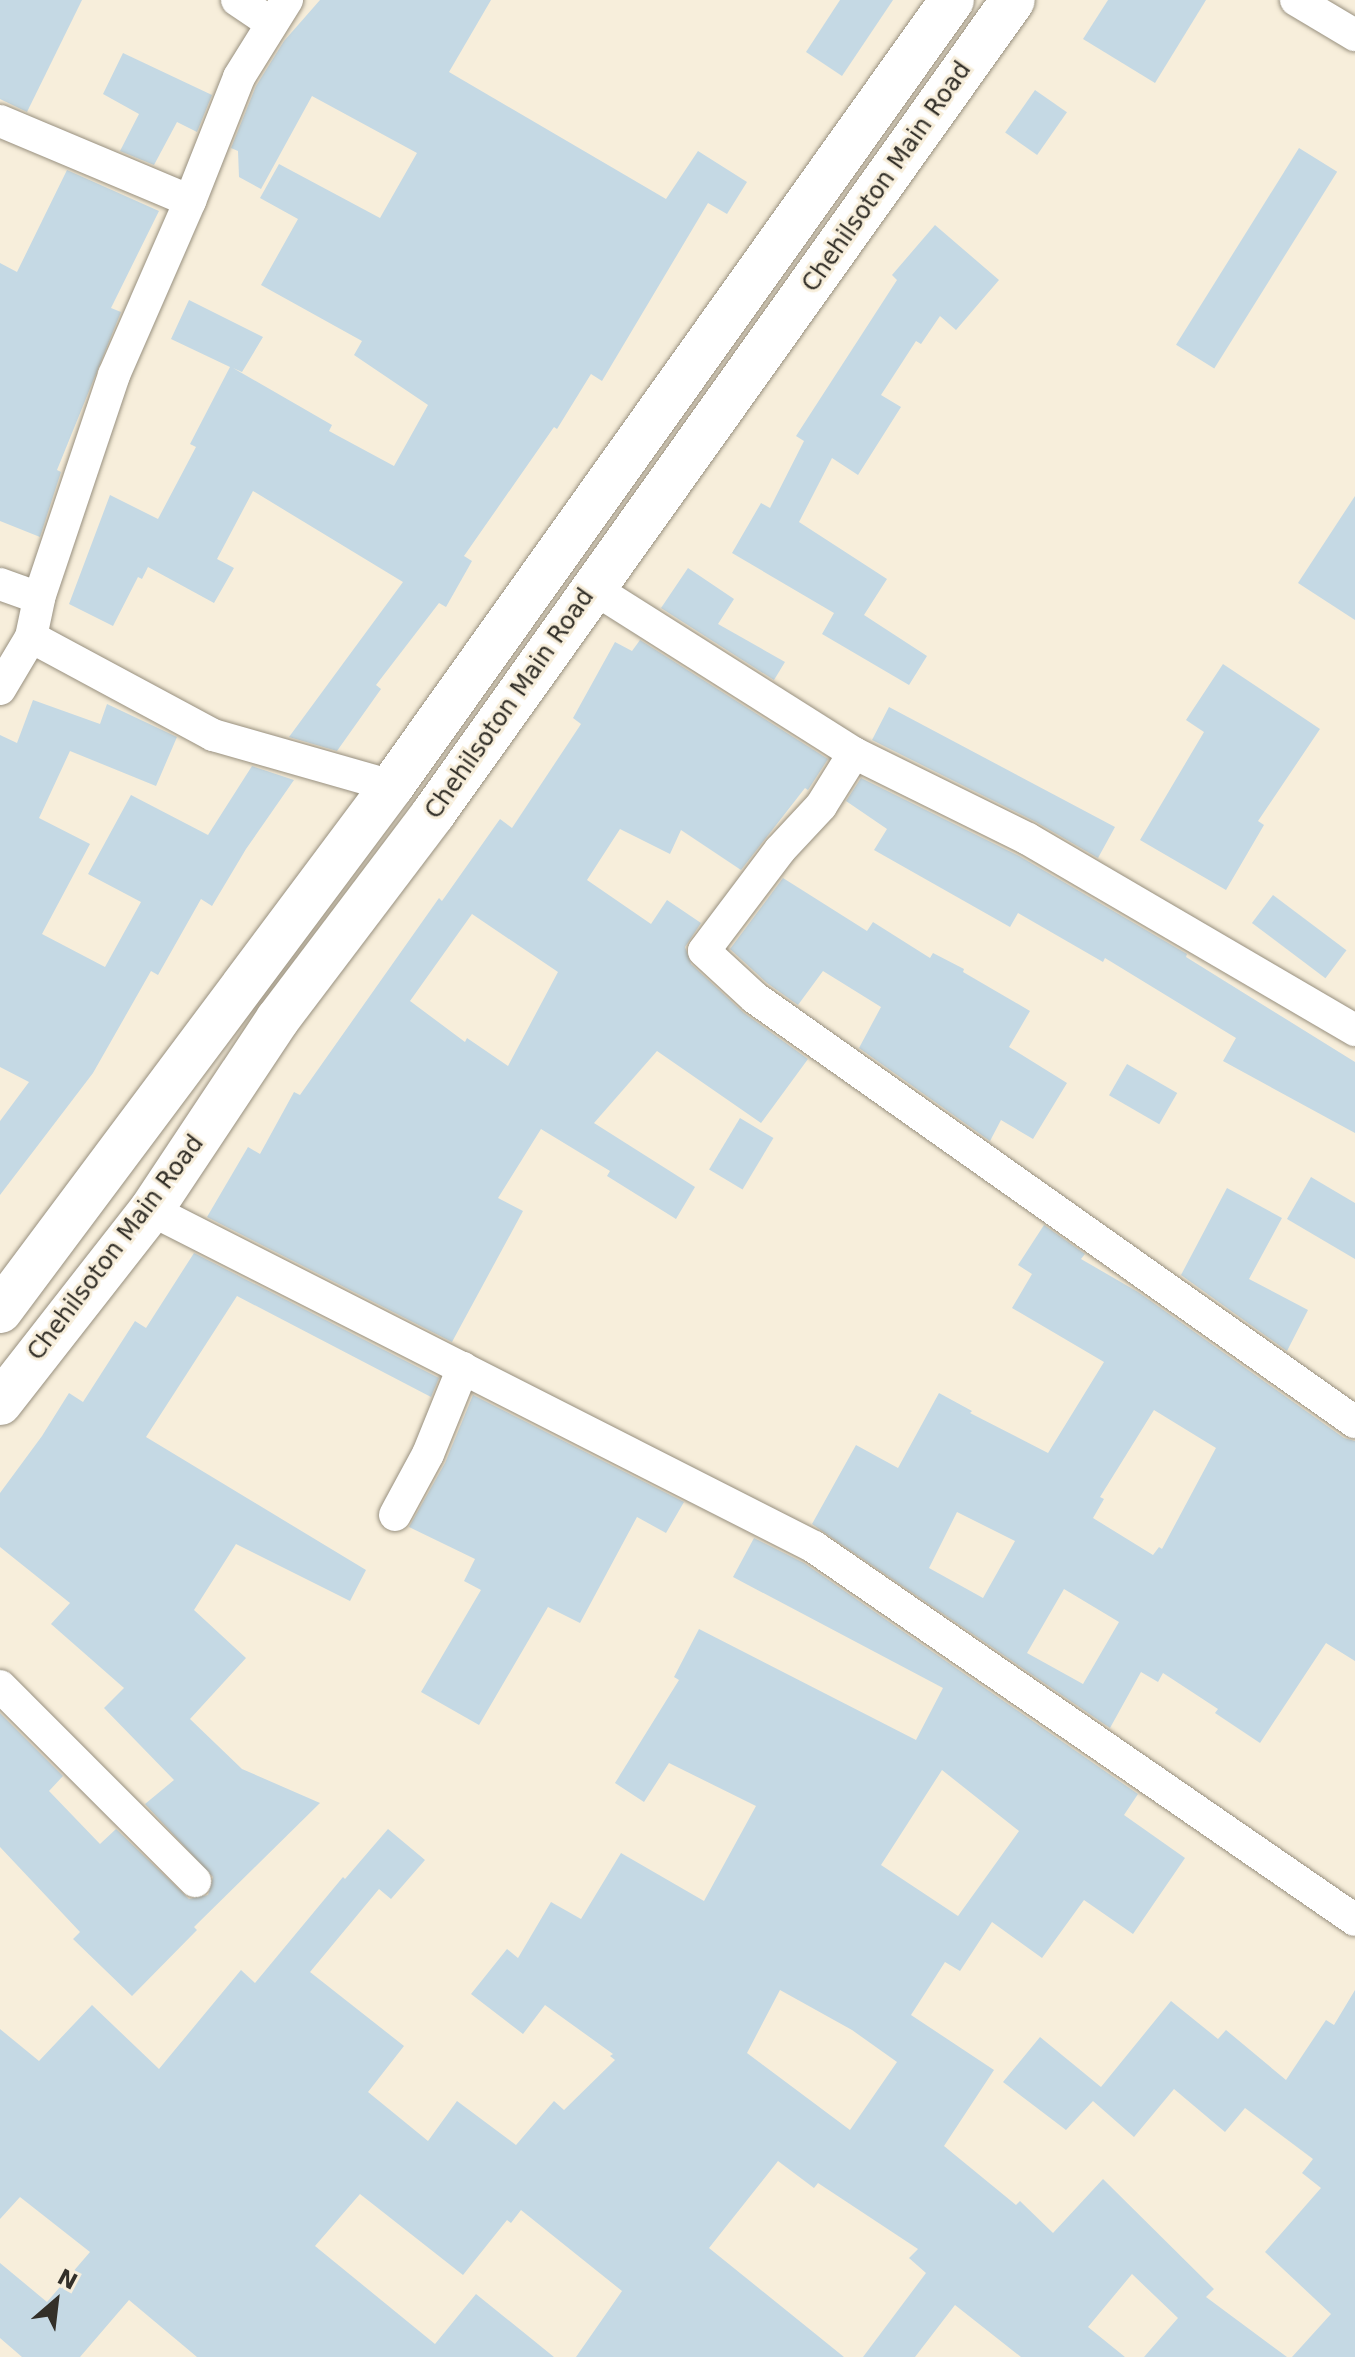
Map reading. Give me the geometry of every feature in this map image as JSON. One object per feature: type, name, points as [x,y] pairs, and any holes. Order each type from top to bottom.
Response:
[{"type":"main road","name":"Chehilsoton Main Road","points":[[0,1311],[392,786],[952,0]]},
{"type":"main road","name":"Chehilsoton Main Road","points":[[0,1403],[151,1210],[278,1019],[433,814],[1013,0]]},
{"type":"street","points":[[0,689],[31,637],[39,598],[114,375],[190,201],[239,77],[278,11],[237,0]]},
{"type":"street","points":[[1296,0],[1355,35]]},
{"type":"street","points":[[0,121],[190,201]]},
{"type":"street","points":[[0,584],[39,598]]},
{"type":"street","points":[[593,588],[854,753],[1028,839],[1355,1030]]},
{"type":"street","points":[[31,637],[213,735],[392,786]]},
{"type":"street","points":[[854,753],[821,806],[780,850],[704,951],[755,998],[1355,1422]]},
{"type":"street","points":[[151,1210],[814,1547],[1355,1920]]},
{"type":"street","points":[[395,1515],[428,1454],[463,1368]]},
{"type":"street","points":[[0,1686],[195,1881]]},
{"type":"building","points":[[0,0],[82,0],[27,112],[0,99]]},
{"type":"building","points":[[320,0],[491,0],[449,72],[666,199],[698,151],[747,182],[727,214],[708,203],[602,381],[591,374],[557,429],[554,427],[464,556],[472,561],[446,607],[439,603],[376,685],[381,689],[337,751],[289,737],[403,582],[253,491],[217,559],[234,568],[214,603],[148,567],[142,579],[138,577],[113,626],[69,604],[110,495],[158,519],[196,447],[190,444],[230,367],[171,339],[189,300],[263,337],[242,372],[233,368],[332,425],[329,431],[394,466],[428,405],[354,355],[362,341],[261,285],[298,219],[260,198],[279,164],[380,218],[417,153],[312,96],[261,189],[239,177],[238,151],[231,148],[256,86],[284,41]]},
{"type":"building","points":[[840,0],[893,0],[842,76],[806,52]]},
{"type":"building","points":[[1108,0],[1206,0],[1155,83],[1083,39]]},
{"type":"building","points":[[123,53],[212,95],[197,132],[177,122],[154,165],[120,151],[139,114],[103,94]]},
{"type":"building","points":[[1035,90],[1067,112],[1037,155],[1005,133]]},
{"type":"building","points":[[1299,148],[1337,172],[1214,369],[1176,345]]},
{"type":"building","points":[[67,170],[159,211],[111,308],[121,312],[57,470],[61,472],[40,537],[0,521],[0,263],[17,272]]},
{"type":"building","points":[[935,225],[999,280],[956,330],[940,316],[921,344],[916,341],[881,395],[901,407],[858,475],[832,458],[799,522],[887,579],[864,615],[927,656],[909,685],[822,634],[834,613],[732,553],[761,503],[770,508],[804,441],[796,436],[897,280],[892,275]]},
{"type":"building","points":[[1355,496],[1355,620],[1298,583]]},
{"type":"building","points":[[688,568],[734,599],[718,624],[785,662],[774,680],[661,608]]},
{"type":"building","points":[[640,640],[828,759],[808,790],[805,788],[741,870],[681,830],[670,854],[620,829],[587,880],[651,924],[667,900],[701,923],[685,947],[691,964],[744,1013],[808,1059],[761,1123],[657,1051],[594,1123],[695,1187],[676,1219],[607,1176],[610,1171],[541,1129],[498,1198],[523,1211],[452,1342],[207,1217],[248,1147],[260,1154],[294,1092],[300,1095],[439,898],[442,901],[500,819],[512,828],[581,724],[573,718],[615,642],[632,651]],"holes":[[[472,914],[558,972],[508,1066],[467,1038],[465,1042],[410,1001]]]},
{"type":"building","points":[[1223,664],[1320,729],[1258,821],[1264,825],[1226,890],[1140,840],[1204,732],[1186,720]]},
{"type":"building","points":[[33,700],[100,724],[107,704],[177,737],[156,786],[70,751],[39,818],[90,844],[42,934],[105,967],[141,902],[88,874],[131,795],[208,835],[252,766],[294,780],[246,849],[212,906],[201,899],[158,975],[151,971],[93,1073],[0,1195],[0,1121],[29,1082],[0,1067],[0,735],[17,743]]},
{"type":"building","points":[[889,707],[1115,827],[1098,858],[1036,822],[872,740]]},
{"type":"building","points":[[861,778],[1019,856],[1187,954],[1186,957],[1355,1062],[1355,1133],[1223,1061],[1236,1038],[1105,958],[1103,962],[1018,913],[1010,927],[874,850],[887,829],[846,801]]},
{"type":"building","points":[[783,878],[867,931],[873,922],[930,958],[933,953],[964,969],[963,972],[1030,1011],[1009,1047],[1067,1083],[1033,1139],[1001,1120],[990,1141],[859,1048],[881,1007],[823,971],[798,1005],[767,983],[730,949]]},
{"type":"building","points":[[1273,895],[1346,950],[1325,978],[1252,923]]},
{"type":"building","points":[[1127,1064],[1177,1093],[1159,1124],[1109,1095]]},
{"type":"building","points":[[740,1118],[773,1138],[743,1190],[709,1169]]},
{"type":"building","points":[[1311,1177],[1355,1203],[1355,1259],[1287,1219]]},
{"type":"building","points":[[1227,1188],[1282,1218],[1249,1279],[1308,1310],[1287,1351],[1181,1275]]},
{"type":"building","points":[[1044,1225],[1085,1254],[1081,1259],[1138,1292],[1344,1438],[1355,1441],[1355,1661],[1326,1643],[1260,1743],[1215,1713],[1218,1709],[1163,1673],[1158,1682],[1141,1672],[1110,1728],[812,1524],[856,1445],[898,1468],[939,1393],[972,1411],[970,1413],[1048,1453],[1104,1362],[1012,1308],[1032,1274],[1018,1265]],"holes":[[[1154,1410],[1216,1448],[1162,1549],[1159,1547],[1153,1555],[1093,1518],[1104,1499],[1100,1497]],[[957,1512],[1015,1541],[983,1598],[929,1568]],[[1064,1589],[1119,1622],[1083,1684],[1027,1653]]]},
{"type":"building","points":[[194,1253],[439,1378],[431,1397],[237,1296],[146,1437],[366,1570],[350,1601],[236,1544],[194,1610],[246,1658],[190,1719],[242,1769],[320,1803],[194,1927],[197,1930],[132,1996],[73,1939],[80,1932],[0,1847],[0,1713],[63,1776],[49,1791],[100,1844],[116,1829],[189,1899],[208,1895],[213,1877],[145,1804],[174,1780],[104,1708],[124,1688],[51,1624],[70,1603],[0,1547],[0,1493],[69,1393],[83,1402],[135,1321],[146,1328]]},
{"type":"building","points":[[473,1395],[684,1502],[666,1533],[637,1517],[580,1623],[548,1607],[479,1725],[421,1692],[481,1590],[464,1581],[475,1559],[409,1527],[445,1463]]},
{"type":"building","points":[[754,1538],[804,1563],[1138,1794],[1124,1815],[1185,1858],[1133,1934],[1084,1900],[1042,1958],[992,1922],[960,1971],[945,1962],[911,2015],[994,2070],[944,2146],[1016,2205],[1020,2201],[1053,2233],[1103,2179],[1214,2289],[1206,2297],[1287,2357],[1144,2357],[1178,2318],[1132,2274],[1088,2327],[1125,2357],[1021,2357],[955,2305],[915,2357],[863,2357],[926,2273],[909,2258],[918,2249],[818,2183],[814,2188],[778,2161],[709,2248],[844,2357],[576,2357],[622,2291],[521,2210],[511,2223],[507,2220],[463,2275],[360,2194],[315,2246],[435,2344],[476,2294],[554,2357],[197,2357],[129,2300],[80,2357],[22,2357],[0,2338],[0,2263],[47,2302],[90,2252],[20,2197],[0,2219],[0,2029],[39,2061],[92,2005],[159,2069],[241,1970],[255,1983],[343,1877],[345,1879],[388,1829],[425,1860],[391,1899],[379,1889],[310,1972],[404,2046],[368,2092],[428,2141],[457,2101],[516,2145],[554,2101],[564,2110],[615,2060],[610,2056],[613,2054],[545,2005],[523,2034],[471,1994],[507,1949],[518,1958],[551,1902],[581,1919],[621,1853],[704,1901],[756,1806],[669,1763],[644,1802],[615,1783],[679,1680],[674,1677],[699,1629],[916,1740],[943,1688],[733,1577]],"holes":[[[942,1770],[1019,1831],[958,1916],[881,1865]],[[780,1990],[852,2030],[897,2062],[850,2130],[747,2053]]]},
{"type":"building","points":[[1355,1990],[1355,2357],[1292,2357],[1331,2314],[1265,2252],[1321,2188],[1302,2173],[1313,2159],[1245,2108],[1225,2132],[1174,2089],[1134,2137],[1093,2101],[1066,2130],[1003,2082],[1040,2037],[1101,2087],[1171,2001],[1218,2039],[1226,2030],[1286,2080],[1326,2020],[1334,2025]]}]
